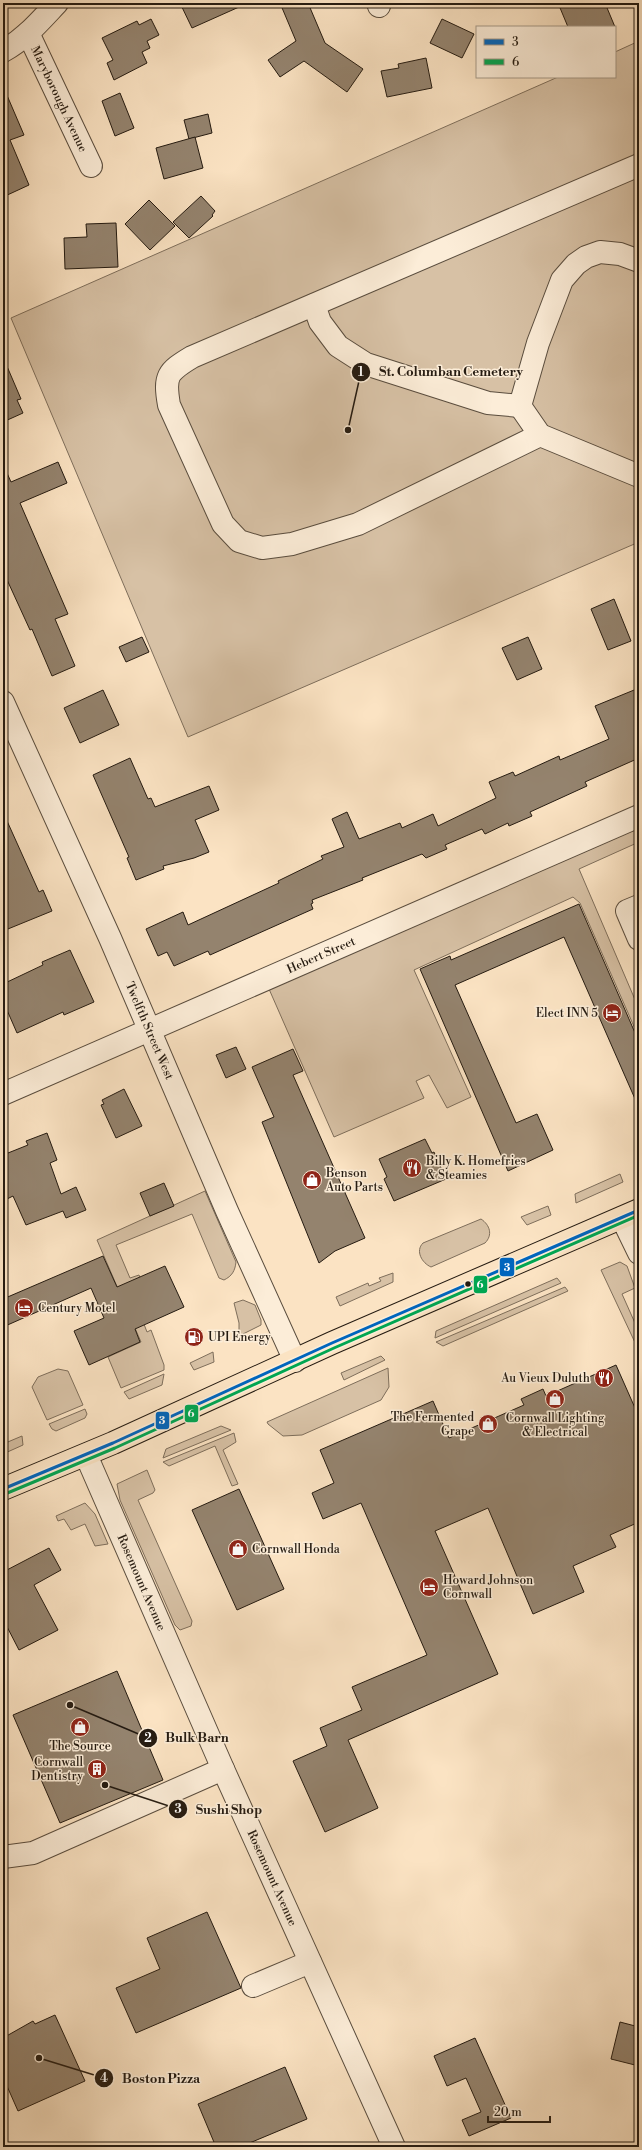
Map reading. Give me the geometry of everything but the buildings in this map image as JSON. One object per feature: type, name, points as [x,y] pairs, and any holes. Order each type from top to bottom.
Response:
[{"type":"main road","points":[[3,1489],[86,1454],[423,1303],[630,1214]]},
{"type":"street","points":[[3,51],[28,33],[57,3]]},
{"type":"street","name":"Maryborough Avenue","points":[[28,33],[91,166]]},
{"type":"street","points":[[540,435],[358,524],[292,544],[262,548],[239,541],[223,524],[169,405],[166,384],[173,368],[192,357],[639,165]]},
{"type":"street","points":[[520,406],[538,343],[562,280],[576,264],[586,257],[600,252],[620,254],[639,261]]},
{"type":"street","points":[[314,305],[320,322],[338,346],[366,364],[488,403],[520,406]]},
{"type":"street","points":[[520,406],[540,435],[639,476]]},
{"type":"street","name":"Twelfth Street West","points":[[4,710],[110,938],[227,1210],[295,1361]]},
{"type":"street","name":"Hebert Street","points":[[3,1094],[639,816]]},
{"type":"street","points":[[639,906],[627,911],[639,939]]},
{"type":"street","points":[[630,1214],[639,1253]]},
{"type":"street","name":"Rosemount Avenue","points":[[86,1454],[223,1769],[394,2147]]},
{"type":"street","points":[[3,1857],[33,1853],[223,1769]]},
{"type":"street","points":[[254,1986],[310,1962]]},
{"type":"shaded area","points":[[639,41],[639,542],[188,737],[11,318],[556,78],[616,78],[616,52]]},
{"type":"shaded area","points":[[639,828],[639,842],[579,869],[639,1009],[639,1038],[580,903],[573,897],[414,970],[471,1097],[447,1108],[429,1075],[416,1081],[424,1098],[334,1137],[269,989]]},
{"type":"shaded area","points":[[620,1174],[623,1182],[576,1203],[575,1194]]},
{"type":"shaded area","points":[[205,1191],[236,1262],[233,1273],[224,1280],[219,1278],[192,1214],[116,1245],[130,1278],[139,1275],[154,1313],[142,1319],[147,1332],[151,1330],[164,1365],[164,1370],[121,1388],[108,1357],[141,1342],[97,1240]]},
{"type":"shaded area","points":[[548,1206],[551,1215],[527,1225],[521,1217]]},
{"type":"shaded area","points":[[481,1219],[487,1224],[490,1233],[485,1243],[431,1267],[422,1260],[420,1250],[423,1243]]},
{"type":"shaded area","points":[[620,1262],[627,1266],[635,1288],[622,1294],[639,1332],[639,1351],[601,1270]]},
{"type":"shaded area","points":[[393,1273],[393,1282],[340,1306],[336,1297],[368,1283],[369,1286],[381,1281],[379,1278]]},
{"type":"shaded area","points":[[557,1278],[561,1283],[435,1338],[436,1331]]},
{"type":"shaded area","points":[[565,1287],[568,1291],[443,1346],[436,1342]]},
{"type":"shaded area","points":[[243,1300],[255,1305],[261,1320],[261,1325],[239,1336],[239,1323],[234,1303]]},
{"type":"shaded area","points":[[213,1352],[214,1362],[194,1370],[190,1363]]},
{"type":"shaded area","points":[[381,1356],[385,1360],[344,1380],[341,1373]]},
{"type":"shaded area","points":[[388,1368],[389,1387],[381,1400],[302,1435],[283,1436],[267,1422]]},
{"type":"shaded area","points":[[58,1369],[68,1371],[83,1405],[47,1420],[32,1387],[38,1377]]},
{"type":"shaded area","points":[[164,1374],[162,1385],[129,1399],[124,1392]]},
{"type":"shaded area","points":[[85,1409],[87,1414],[85,1418],[56,1431],[52,1429],[49,1424]]},
{"type":"shaded area","points":[[221,1426],[231,1430],[163,1458],[166,1449]]},
{"type":"shaded area","points":[[234,1433],[236,1442],[223,1450],[238,1484],[232,1486],[215,1446],[169,1466],[163,1462]]},
{"type":"shaded area","points":[[22,1436],[23,1445],[3,1454],[3,1444]]},
{"type":"shaded area","points":[[147,1470],[155,1490],[153,1493],[138,1500],[192,1621],[191,1626],[180,1630],[175,1625],[120,1500],[117,1484]]},
{"type":"shaded area","points":[[85,1503],[95,1514],[108,1544],[95,1546],[85,1524],[71,1530],[64,1519],[58,1521],[56,1516]]},
{"type":"transit line","name":"3","points":[[3,1489],[113,1443],[332,1343],[639,1210]]},
{"type":"transit line","name":"6","points":[[5,1494],[115,1448],[334,1348],[639,1215]]},
{"type":"place","name":"St. Columban Cemetery","points":[[348,430]]},
{"type":"place","name":"Elect INN 5","points":[[612,1013]]},
{"type":"place","name":"Billy K. Homefries & Steamies","points":[[412,1168]]},
{"type":"place","name":"Benson Auto Parts","points":[[312,1180]]},
{"type":"place","name":"Century Motel","points":[[24,1308]]},
{"type":"place","name":"UPI Energy","points":[[194,1337]]},
{"type":"place","name":"Au Vieux Duluth","points":[[604,1378]]},
{"type":"place","name":"Cornwall Lighting & Electrical","points":[[555,1399]]},
{"type":"place","name":"The Fermented Grape","points":[[488,1424]]},
{"type":"place","name":"Cornwall Honda","points":[[238,1549]]},
{"type":"place","name":"Howard Johnson Cornwall","points":[[429,1587]]},
{"type":"place","name":"Bulk Barn","points":[[70,1705]]},
{"type":"place","name":"The Source","points":[[80,1727]]},
{"type":"place","name":"Cornwall Dentistry","points":[[97,1769]]},
{"type":"place","name":"Sushi Shop","points":[[105,1785]]},
{"type":"place","name":"Boston Pizza","points":[[39,2058]]}]
